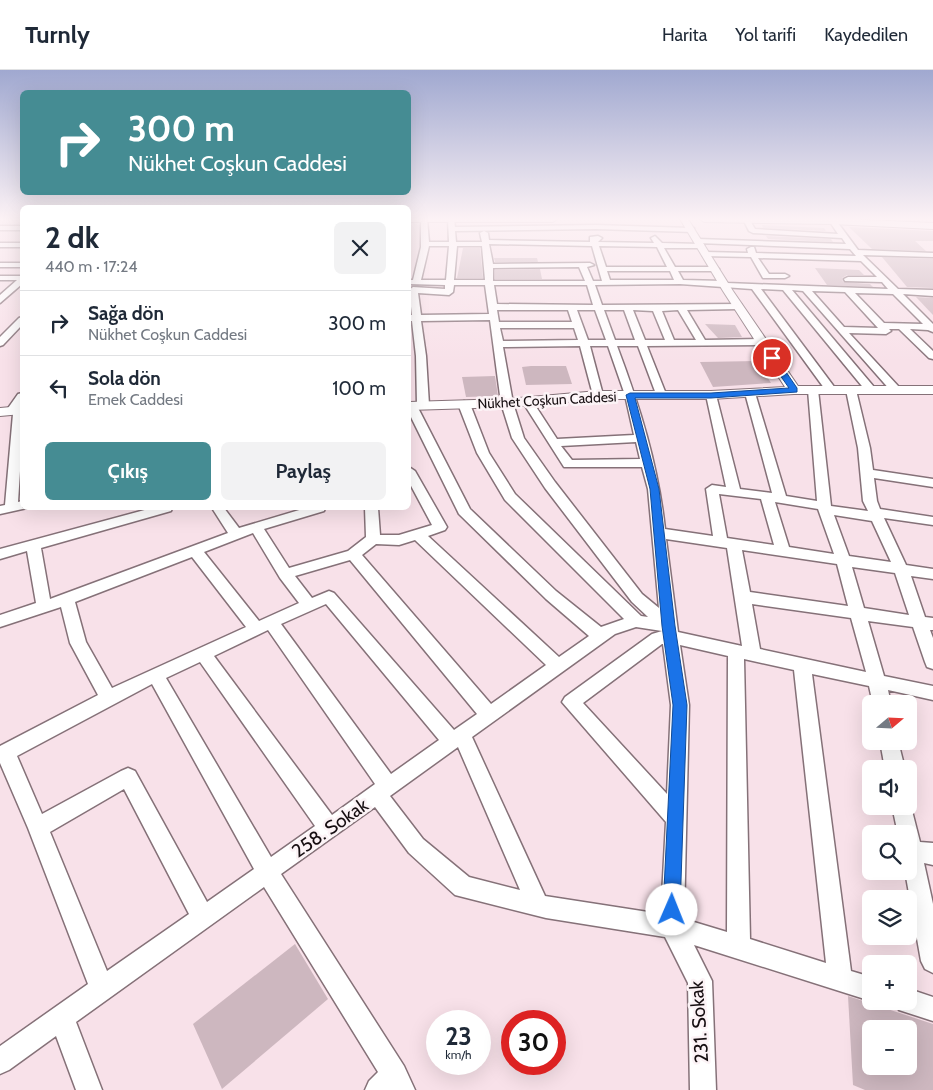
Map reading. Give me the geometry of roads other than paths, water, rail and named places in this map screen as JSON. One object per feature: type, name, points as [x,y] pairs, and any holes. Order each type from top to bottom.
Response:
[{"type":"street","points":[[418,267],[412,284],[412,318],[420,356],[415,406],[464,511],[551,595],[600,636]]},
{"type":"street","points":[[412,284],[449,292],[451,267]]},
{"type":"street","points":[[489,267],[489,284],[507,403],[518,438],[550,485],[637,598],[669,631],[570,702],[675,818]]},
{"type":"street","points":[[555,267],[563,298],[578,325],[598,395]]},
{"type":"street","name":"231. Sokak","points":[[583,267],[630,395],[654,489],[669,631],[680,705],[672,927],[700,981],[703,1090]]},
{"type":"street","points":[[601,267],[607,283]]},
{"type":"street","points":[[671,267],[680,282]]},
{"type":"street","points":[[449,282],[489,284],[563,298],[598,308],[631,298],[650,282],[680,282],[701,267]]},
{"type":"street","points":[[714,267],[761,342],[794,390]]},
{"type":"street","points":[[721,267],[754,286],[831,390]]},
{"type":"street","points":[[760,267],[766,276]]},
{"type":"street","points":[[871,267],[932,328]]},
{"type":"street","points":[[756,276],[795,277]]},
{"type":"street","points":[[0,278],[20,279]]},
{"type":"street","points":[[834,278],[884,280]]},
{"type":"street","points":[[0,300],[20,281]]},
{"type":"street","points":[[650,282],[654,291]]},
{"type":"street","points":[[412,318],[495,316],[546,307],[590,283],[607,283],[631,298],[660,305],[681,308],[738,306]]},
{"type":"street","points":[[754,286],[933,293]]},
{"type":"street","points":[[784,287],[870,389]]},
{"type":"street","points":[[804,287],[895,389]]},
{"type":"street","points":[[841,330],[886,331],[847,289]]},
{"type":"street","points":[[631,298],[642,343],[661,394]]},
{"type":"street","points":[[660,305],[671,342]]},
{"type":"street","points":[[546,307],[550,325]]},
{"type":"street","points":[[681,308],[702,342]]},
{"type":"street","points":[[916,312],[933,312]]},
{"type":"street","points":[[495,316],[550,325],[578,325]]},
{"type":"street","points":[[0,343],[20,322]]},
{"type":"street","points":[[882,326],[932,328]]},
{"type":"street","points":[[902,327],[933,356]]},
{"type":"street","points":[[0,330],[20,329]]},
{"type":"street","points":[[828,338],[849,339]]},
{"type":"street","points":[[499,344],[761,342]]},
{"type":"street","points":[[411,357],[420,356]]},
{"type":"street","name":"Nükhet Coşkun Caddesi","points":[[415,406],[507,403],[598,395],[711,395],[794,390],[931,389]]},
{"type":"street","points":[[813,390],[824,508],[843,560],[880,695]]},
{"type":"street","points":[[851,390],[864,448],[870,501],[926,622],[933,662]]},
{"type":"street","points":[[750,393],[780,499]]},
{"type":"street","points":[[711,395],[734,492]]},
{"type":"street","points":[[11,507],[13,411],[20,399]]},
{"type":"street","points":[[527,401],[568,464],[648,464]]},
{"type":"street","points":[[464,404],[483,453],[510,498],[636,621]]},
{"type":"street","points":[[553,443],[642,438]]},
{"type":"street","points":[[867,473],[933,483]]},
{"type":"street","points":[[285,574],[353,554],[373,539],[400,540],[418,536],[440,527],[411,475]]},
{"type":"street","points":[[739,948],[744,652],[743,597],[712,489],[767,496],[824,508],[933,521]]},
{"type":"street","points":[[767,496],[783,551]]},
{"type":"street","points":[[0,554],[159,510]]},
{"type":"street","points":[[219,510],[236,534]]},
{"type":"street","points":[[0,621],[67,599],[236,534],[312,510]]},
{"type":"street","points":[[371,510],[373,539]]},
{"type":"street","points":[[256,527],[285,574],[309,605]]},
{"type":"street","points":[[659,532],[933,574]]},
{"type":"street","points":[[418,536],[558,666]]},
{"type":"street","points":[[33,545],[44,606]]},
{"type":"street","points":[[195,550],[263,626],[383,790],[416,846],[463,887],[538,905],[672,927],[862,986]]},
{"type":"street","points":[[353,554],[489,715]]},
{"type":"street","points":[[102,989],[38,828],[3,754],[156,675],[329,597],[457,738],[538,905]]},
{"type":"street","points":[[743,597],[926,622]]},
{"type":"street","points":[[67,599],[78,643],[109,698]]},
{"type":"street","name":"258. Sokak","points":[[0,1061],[610,630],[636,621],[744,652],[933,693]]},
{"type":"street","points":[[203,653],[329,828]]},
{"type":"street","points":[[802,665],[840,980]]},
{"type":"street","points":[[156,675],[267,872],[392,1085]]},
{"type":"street","points":[[38,828],[128,777],[203,917]]},
{"type":"street","points":[[917,845],[933,854]]},
{"type":"street","points":[[917,873],[929,922],[933,961]]},
{"type":"street","points":[[917,1004],[933,1009]]},
{"type":"street","points":[[61,1018],[89,1090]]}]
